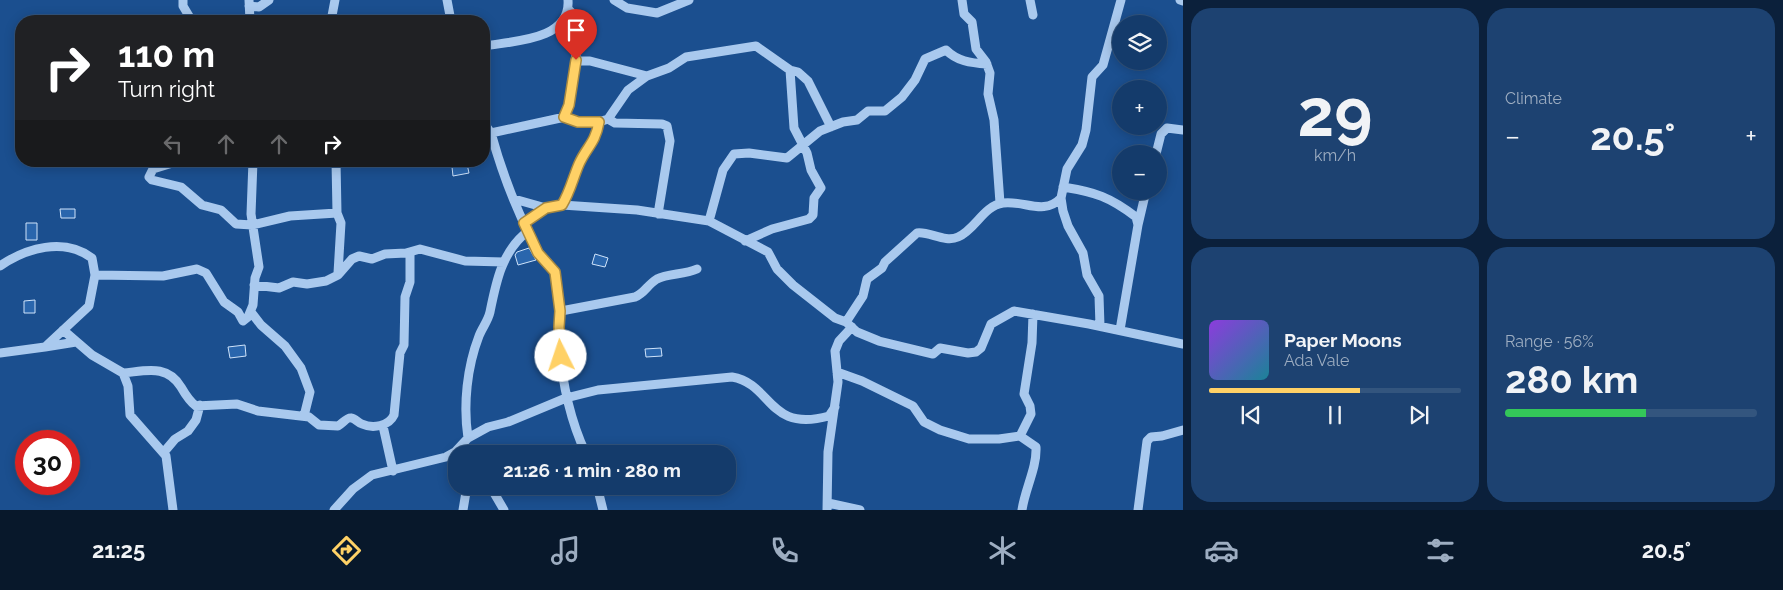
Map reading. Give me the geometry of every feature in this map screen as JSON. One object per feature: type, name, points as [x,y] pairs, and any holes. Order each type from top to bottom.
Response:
[{"type":"street","points":[[183,0],[188,15]]},
{"type":"street","points":[[249,3],[259,7],[269,0]]},
{"type":"street","points":[[332,15],[335,0]]},
{"type":"street","points":[[447,0],[450,15]]},
{"type":"street","points":[[614,0],[627,8],[657,13],[689,0]]},
{"type":"street","points":[[962,0],[964,14],[972,22],[976,49],[987,64],[991,81],[988,94],[994,120],[1000,203]]},
{"type":"street","points":[[1030,0],[1033,15]]},
{"type":"street","points":[[1100,326],[1099,296],[1087,275],[1083,253],[1068,226],[1061,198],[1067,169],[1082,145],[1090,112],[1092,77],[1103,65],[1122,0]]},
{"type":"street","points":[[490,45],[549,32],[558,25],[568,5],[578,20],[580,27],[569,105],[564,117]]},
{"type":"street","points":[[562,205],[570,192],[579,164],[596,138],[603,120],[628,90],[647,76],[669,68],[686,58],[750,46],[762,49],[790,70],[798,72],[808,81],[831,127]]},
{"type":"street","points":[[709,221],[723,170],[734,154],[749,153],[787,158],[803,147],[812,136],[843,122],[857,120],[868,111],[885,111],[902,96],[915,80],[924,59],[936,52],[946,50],[954,58],[970,63],[987,64]]},
{"type":"street","points":[[576,60],[590,61],[647,76]]},
{"type":"street","points":[[745,241],[772,229],[804,222],[813,215],[814,198],[821,188],[809,166],[794,128],[790,70]]},
{"type":"street","points":[[582,445],[571,420],[566,398],[560,345],[560,311],[555,272],[538,253],[526,227],[491,133],[564,117],[578,122],[603,120],[615,123],[662,124],[667,126],[670,141],[658,214]]},
{"type":"street","points":[[1158,145],[1161,134],[1167,128],[1183,130]]},
{"type":"street","points":[[160,167],[153,169],[149,177],[152,180],[180,187],[202,205],[221,210],[236,224],[252,225],[290,216],[338,212]]},
{"type":"street","points":[[95,275],[164,276],[197,269],[206,273],[224,302],[238,312],[243,321],[251,312],[254,285],[259,267],[252,225],[253,167]]},
{"type":"street","points":[[336,167],[338,212],[342,223],[338,275]]},
{"type":"street","points":[[1063,187],[1095,192],[1136,217],[1138,224]]},
{"type":"street","points":[[860,510],[828,506],[828,452],[838,382],[835,351],[863,296],[867,279],[882,268],[885,262],[913,235],[921,232],[935,237],[958,237],[974,226],[990,207],[1000,203],[1010,202],[1044,207],[1054,205],[1061,198]]},
{"type":"street","points":[[514,199],[546,208],[562,205],[637,210],[709,221],[768,252],[777,269],[792,284],[835,318],[849,324],[857,332],[879,341],[924,353],[934,354],[940,348],[968,353],[976,352],[981,348],[991,324],[1014,312],[1100,326],[1183,344]]},
{"type":"street","points":[[1120,330],[1144,200]]},
{"type":"street","points":[[468,438],[465,402],[476,343],[490,314],[495,287],[513,244],[526,227],[546,208]]},
{"type":"street","points":[[0,266],[15,256],[44,247],[60,247],[79,251],[92,258],[95,275],[89,306],[45,347]]},
{"type":"street","points":[[254,285],[279,288],[293,282],[307,284],[326,281],[338,275],[352,259],[358,256],[372,259],[385,254],[410,252],[420,249],[465,261],[504,262]]},
{"type":"street","points":[[122,373],[159,370],[168,372],[178,382],[191,403],[200,406],[237,404],[258,411],[309,417],[319,425],[325,426],[338,426],[348,418],[352,418],[366,426],[383,426],[391,421],[394,415],[400,353],[404,345],[405,297],[410,282],[410,252]]},
{"type":"street","points":[[560,311],[635,297],[643,294],[658,278],[687,273],[696,269]]},
{"type":"street","points":[[251,312],[261,325],[285,346],[300,368],[310,392],[304,416]]},
{"type":"street","points":[[1020,436],[1031,414],[1030,406],[1024,394],[1032,343],[1033,314]]},
{"type":"street","points":[[63,330],[76,342],[122,373],[128,386],[130,415],[164,452],[173,510]]},
{"type":"street","points":[[0,353],[76,342]]},
{"type":"street","points":[[837,372],[862,381],[912,406],[924,422],[940,430],[969,439],[999,439],[1020,436],[1036,447],[1036,458],[1025,491],[1022,510]]},
{"type":"street","points":[[462,445],[468,438],[488,427],[508,422],[566,398],[598,390],[732,377],[740,378],[756,389],[765,399],[789,417],[797,419],[830,416],[835,407]]},
{"type":"street","points":[[164,452],[175,439],[188,431],[196,420],[200,406]]},
{"type":"street","points":[[383,426],[393,471]]},
{"type":"street","points":[[1138,510],[1147,441],[1151,437],[1183,430]]},
{"type":"street","points":[[334,510],[353,489],[372,475],[430,462],[448,456]]},
{"type":"street","points":[[463,510],[466,495]]},
{"type":"street","points":[[495,495],[504,510]]},
{"type":"street","points":[[599,495],[603,510]]},
{"type":"building","points":[[452,167],[468,167],[469,173],[453,176]]},
{"type":"building","points":[[60,209],[75,209],[75,218],[61,218]]},
{"type":"building","points":[[26,223],[37,223],[37,240],[26,240]]},
{"type":"building","points":[[529,248],[536,260],[518,265],[515,255],[517,252]]},
{"type":"building","points":[[595,254],[608,258],[605,267],[592,264]]},
{"type":"building","points":[[35,300],[35,313],[24,313],[24,301]]},
{"type":"building","points":[[245,345],[246,356],[230,358],[228,347]]},
{"type":"building","points":[[661,348],[662,356],[646,357],[645,349]]},
{"type":"route","points":[[561,356],[560,311],[555,272],[538,253],[524,223],[546,208],[562,205],[570,192],[579,164],[596,138],[599,122],[578,122],[564,117],[569,105],[576,60]]}]
